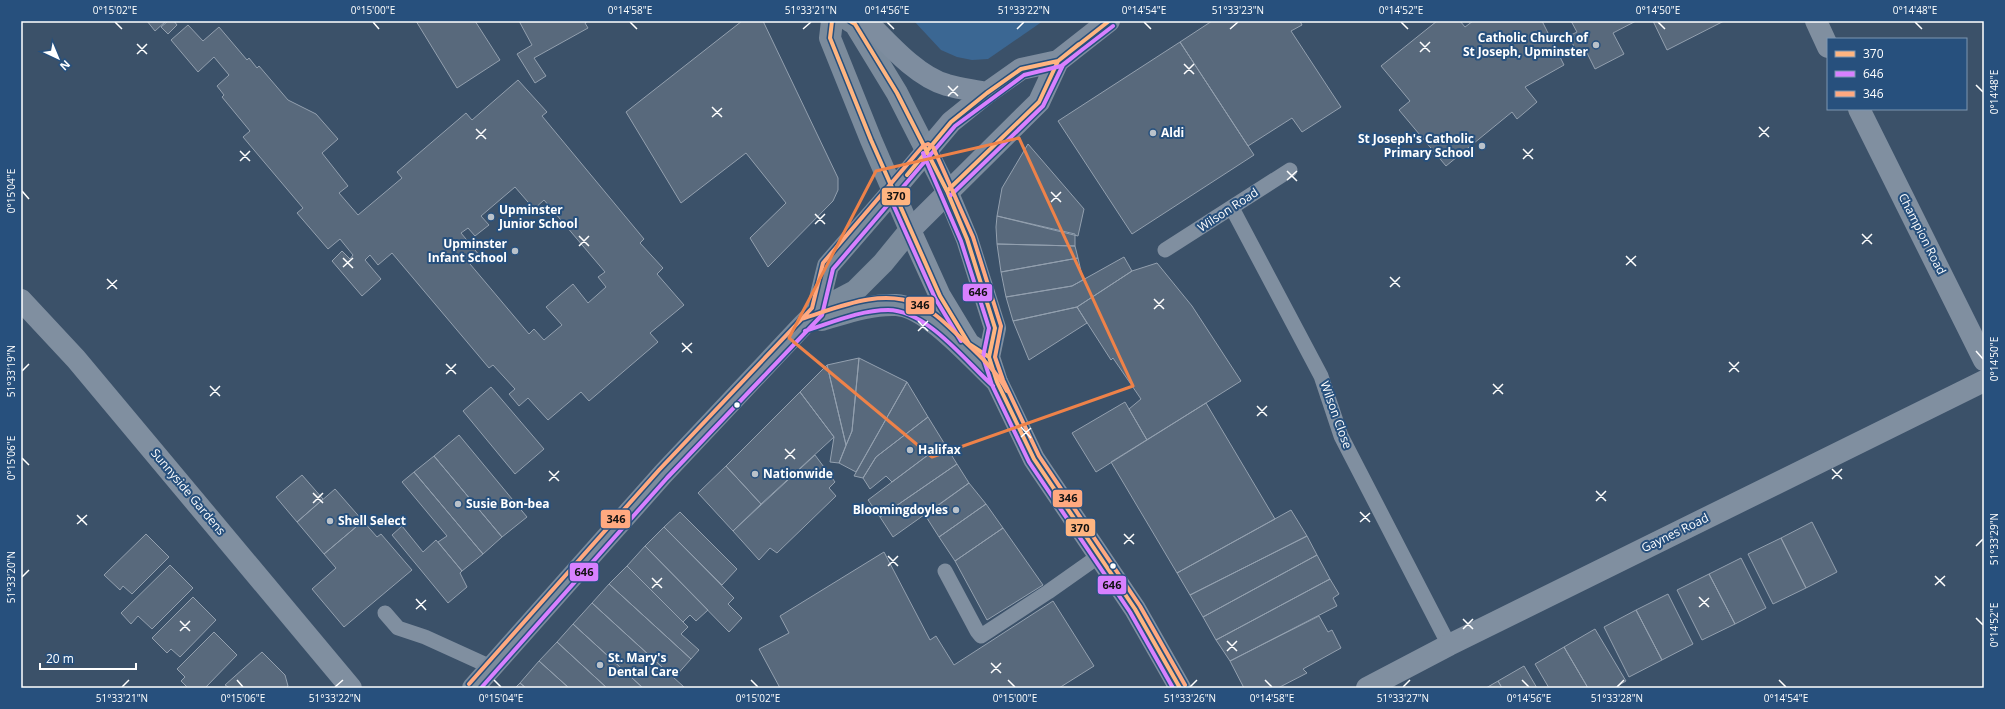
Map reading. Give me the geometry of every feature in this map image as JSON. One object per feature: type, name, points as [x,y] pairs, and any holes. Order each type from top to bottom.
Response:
[{"type":"main road","points":[[832,21],[830,38],[871,140],[910,230]]},
{"type":"main road","points":[[850,21],[855,24],[893,86],[928,150],[948,191]]},
{"type":"main road","points":[[866,21],[897,52],[929,77],[946,85],[987,93]]},
{"type":"main road","points":[[810,318],[828,266],[894,191],[951,122],[987,93],[1021,69],[1058,61],[1109,21]]},
{"type":"main road","points":[[473,688],[657,480],[810,318],[855,292],[883,263],[910,230],[1039,102],[1058,61]]},
{"type":"main road","points":[[810,318],[867,306],[898,304],[915,310],[947,334],[997,382]]},
{"type":"street","points":[[1816,21],[1827,45]]},
{"type":"street","name":"Champion Road","points":[[1859,110],[1984,360]]},
{"type":"street","points":[[948,191],[967,238],[995,328],[989,357],[997,382],[1034,459],[1135,609],[1180,688]]},
{"type":"street","points":[[910,230],[940,296],[970,344],[989,357]]},
{"type":"street","name":"Sunnyside Gardens","points":[[21,300],[86,371],[350,688]]},
{"type":"street","name":"Gaynes Road","points":[[1367,688],[1448,645],[1984,381]]},
{"type":"lane","name":"Wilson Road","points":[[1165,250],[1290,170]]},
{"type":"lane","name":"Wilson Close","points":[[1232,208],[1321,376],[1341,436],[1448,645]]},
{"type":"lane","points":[[945,571],[976,631],[981,636],[1099,556]]},
{"type":"lane","points":[[385,613],[398,628],[447,646],[491,667]]},
{"type":"highlighted area","points":[[1019,138],[1133,386],[932,457],[789,338],[876,171]]},
{"type":"shaded area","points":[[914,21],[1043,21],[988,59],[972,60],[957,57],[941,50]]},
{"type":"building","points":[[147,21],[166,21],[155,31]]},
{"type":"building","points":[[168,21],[174,21],[177,25],[168,34],[161,27]]},
{"type":"building","points":[[416,21],[475,21],[500,60],[457,88]]},
{"type":"building","points":[[519,21],[588,21],[585,23],[588,28],[534,58],[546,76],[535,83],[517,54],[532,45]]},
{"type":"building","points":[[742,21],[763,21],[838,178],[838,190],[833,201],[768,267],[750,238],[786,203],[746,153],[681,203],[626,112]]},
{"type":"building","points":[[1212,21],[1300,21],[1302,25],[1291,31],[1341,107],[1302,132],[1292,118],[1248,146],[1180,42]]},
{"type":"building","points":[[1437,21],[1460,21],[1465,27],[1473,21],[1542,21],[1564,65],[1525,87],[1537,102],[1517,119],[1512,112],[1446,166],[1399,110],[1410,101],[1381,66]]},
{"type":"building","name":"Catholic Church of St Joseph, Upminster","points":[[1571,21],[1636,21],[1613,33],[1624,54],[1595,69],[1587,53],[1579,57],[1569,36],[1577,32]]},
{"type":"building","points":[[1653,21],[1724,21],[1667,50]]},
{"type":"building","points":[[188,25],[203,41],[219,27],[247,60],[249,58],[257,68],[259,66],[288,100],[316,114],[338,139],[322,153],[348,186],[339,193],[358,215],[402,178],[397,172],[466,113],[472,120],[518,80],[547,112],[542,116],[644,239],[640,243],[663,268],[657,274],[684,305],[650,333],[658,342],[589,401],[581,392],[548,420],[528,398],[519,406],[509,394],[515,389],[493,365],[489,368],[392,253],[378,265],[370,255],[365,260],[381,279],[362,296],[332,261],[342,251],[350,259],[353,255],[340,239],[328,249],[297,213],[303,208],[243,137],[250,131],[222,97],[224,95],[217,86],[229,75],[214,57],[198,72],[171,40]],"holes":[[[515,187],[534,209],[544,200],[605,272],[598,277],[606,287],[588,303],[573,284],[546,307],[562,325],[544,340],[534,329],[529,334],[470,264],[480,256],[461,233],[468,228],[475,236],[489,225],[481,216]]]},
{"type":"building","name":"Aldi","points":[[1180,42],[1254,155],[1132,234],[1058,121]]},
{"type":"building","points":[[1028,144],[1084,209],[1078,236],[997,216],[1002,188]]},
{"type":"building","points":[[997,216],[1075,234],[1075,246],[997,244]]},
{"type":"building","points":[[997,244],[1075,246],[1078,258],[1001,272]]},
{"type":"building","points":[[1124,257],[1132,271],[1077,307],[1013,321],[1006,297],[1072,286]]},
{"type":"building","points":[[1078,258],[1083,280],[1072,286],[1006,297],[1001,272]]},
{"type":"building","points":[[1157,263],[1192,306],[1241,381],[1147,440],[1129,409],[1141,399],[1113,358],[1111,360],[1077,307],[1132,271]]},
{"type":"building","points":[[1077,307],[1087,323],[1029,360],[1013,321]]},
{"type":"building","points":[[859,358],[907,382],[856,472],[839,463],[852,431]]},
{"type":"building","points":[[859,358],[852,431],[846,445],[827,365]]},
{"type":"building","points":[[827,365],[846,445],[839,463],[830,462],[834,437],[800,392]]},
{"type":"building","points":[[907,382],[928,417],[876,457],[863,478],[854,476]]},
{"type":"building","points":[[491,387],[544,449],[515,474],[463,411]]},
{"type":"building","points":[[800,392],[834,437],[761,504],[726,466]]},
{"type":"building","points":[[1125,402],[1147,440],[1096,472],[1072,433]]},
{"type":"building","points":[[1206,403],[1275,519],[1177,573],[1111,462]]},
{"type":"building","name":"Halifax","points":[[928,417],[944,443],[892,482],[886,476],[870,489],[863,478],[876,457]]},
{"type":"building","points":[[459,435],[527,517],[502,537],[434,456]]},
{"type":"building","points":[[944,443],[957,464],[880,517],[868,500]]},
{"type":"building","points":[[815,455],[835,482],[829,488],[836,496],[777,553],[770,548],[759,560],[733,531]]},
{"type":"building","name":"Susie Bon-bea","points":[[434,456],[502,537],[483,554],[414,472]]},
{"type":"building","points":[[957,464],[969,483],[893,537],[880,517]]},
{"type":"building","points":[[726,466],[761,504],[733,531],[698,493]]},
{"type":"building","points":[[414,472],[483,554],[462,571],[438,542],[447,536],[402,482]]},
{"type":"building","points":[[302,475],[323,499],[297,522],[276,497]]},
{"type":"building","name":"Bloomingdoyles","points":[[969,483],[986,504],[939,537],[925,515]]},
{"type":"building","name":"Shell Select","points":[[335,489],[363,521],[324,554],[297,522]]},
{"type":"building","points":[[986,504],[1003,528],[955,561],[939,537]]},
{"type":"building","points":[[1291,510],[1307,536],[1190,595],[1177,573]]},
{"type":"building","points":[[680,512],[737,569],[722,585],[664,527]]},
{"type":"building","points":[[363,521],[377,537],[381,534],[412,570],[344,627],[312,589],[336,568],[324,554]]},
{"type":"building","points":[[1812,522],[1837,572],[1806,588],[1781,538]]},
{"type":"building","points":[[402,526],[423,552],[436,540],[462,571],[460,573],[467,587],[448,603],[392,535]]},
{"type":"building","points":[[664,527],[734,598],[728,604],[742,618],[729,632],[645,546]]},
{"type":"building","points":[[1003,528],[1043,585],[987,620],[955,561]]},
{"type":"building","points":[[146,534],[169,557],[132,594],[123,586],[120,590],[104,575]]},
{"type":"building","points":[[1307,536],[1317,555],[1203,617],[1190,595]]},
{"type":"building","points":[[1781,538],[1806,588],[1773,604],[1748,554]]},
{"type":"building","points":[[645,546],[708,610],[696,621],[690,615],[683,622],[627,566]]},
{"type":"building","points":[[884,552],[930,640],[936,636],[954,665],[1053,601],[1094,666],[1059,688],[780,688],[759,649],[789,633],[780,616]]},
{"type":"building","points":[[1317,555],[1330,579],[1216,640],[1203,617]]},
{"type":"building","points":[[1741,558],[1766,608],[1735,624],[1709,574]]},
{"type":"building","points":[[170,565],[193,588],[152,629],[138,616],[131,624],[121,613]]},
{"type":"building","points":[[627,566],[688,627],[681,634],[699,650],[691,659],[609,584]]},
{"type":"building","points":[[1709,574],[1735,624],[1702,640],[1677,590]]},
{"type":"building","points":[[1330,579],[1339,594],[1333,598],[1337,606],[1230,661],[1216,640]]},
{"type":"building","points":[[609,584],[691,659],[674,678],[592,603]]},
{"type":"building","points":[[1668,594],[1693,644],[1662,660],[1636,610]]},
{"type":"building","points":[[193,597],[216,620],[180,657],[171,649],[167,653],[152,638]]},
{"type":"building","points":[[592,603],[684,687],[643,688],[573,624]]},
{"type":"building","points":[[1636,610],[1662,660],[1629,677],[1604,627]]},
{"type":"building","points":[[1319,616],[1328,632],[1332,630],[1341,648],[1303,669],[1307,673],[1278,688],[1244,688],[1230,661]]},
{"type":"building","name":"St. Mary's Dental Care","points":[[573,624],[643,688],[607,688],[557,642]]},
{"type":"building","points":[[1595,629],[1626,681],[1614,688],[1588,688],[1564,647]]},
{"type":"building","points":[[214,632],[237,655],[205,688],[188,688],[181,681],[185,677],[177,669]]},
{"type":"building","points":[[557,642],[607,688],[569,688],[539,661]]},
{"type":"building","points":[[1564,647],[1588,688],[1549,688],[1535,664]]},
{"type":"building","points":[[262,652],[285,675],[288,686],[286,688],[230,688],[225,685]]},
{"type":"building","points":[[539,661],[569,688],[526,688],[520,683]]},
{"type":"building","points":[[1524,666],[1537,688],[1502,688],[1498,681]]},
{"type":"building","points":[[1498,681],[1502,688],[1486,688]]},
{"type":"building","points":[[520,683],[526,688],[515,688]]},
{"type":"transit line","name":"370","points":[[832,21],[830,38],[871,140],[940,296],[969,344],[989,357]]},
{"type":"transit line","name":"370","points":[[850,21],[855,24],[897,93],[947,191],[967,239],[995,328],[989,357],[997,382],[1034,459],[1135,609],[1180,688]]},
{"type":"transit line","name":"370","points":[[907,175],[951,122],[987,93],[1021,69],[1058,61],[1109,21]]},
{"type":"transit line","name":"646","points":[[481,688],[667,478],[822,315],[833,269],[955,126],[1024,75],[1061,66],[1113,26]]},
{"type":"transit line","name":"370","points":[[947,191],[1039,102],[1058,61],[1079,44]]},
{"type":"transit line","name":"646","points":[[951,195],[1043,106],[1063,65],[1083,49]]},
{"type":"transit line","name":"346","points":[[469,684],[659,470],[812,308],[823,263],[923,146],[928,144],[933,147],[973,237],[1001,326],[995,357],[1003,380],[1039,456],[1140,606],[1185,685]]},
{"type":"transit line","name":"646","points":[[923,153],[961,241],[989,328],[983,357],[992,385],[1029,462],[1130,612],[1173,688]]},
{"type":"transit line","name":"646","points":[[888,193],[935,298],[961,341]]},
{"type":"transit line","name":"346","points":[[801,319],[844,305],[874,299],[888,298],[917,304],[940,319],[974,350],[992,369],[1003,383],[1007,391]]},
{"type":"transit line","name":"646","points":[[805,331],[867,312],[888,310],[903,312],[917,318],[945,339],[993,386]]},
{"type":"place","name":"Catholic Church of St Joseph, Upminster","points":[[1596,45]]},
{"type":"place","name":"Aldi","points":[[1153,133]]},
{"type":"place","name":"St Joseph's Catholic Primary School","points":[[1482,146]]},
{"type":"place","name":"Upminster Junior School","points":[[491,217]]},
{"type":"place","name":"Upminster Infant School","points":[[515,251]]},
{"type":"place","name":"Halifax","points":[[910,450]]},
{"type":"place","name":"Nationwide","points":[[755,474]]},
{"type":"place","name":"Susie Bon-bea","points":[[458,504]]},
{"type":"place","name":"Bloomingdoyles","points":[[956,510]]},
{"type":"place","name":"Shell Select","points":[[330,521]]},
{"type":"place","name":"St. Mary's Dental Care","points":[[600,665]]}]
